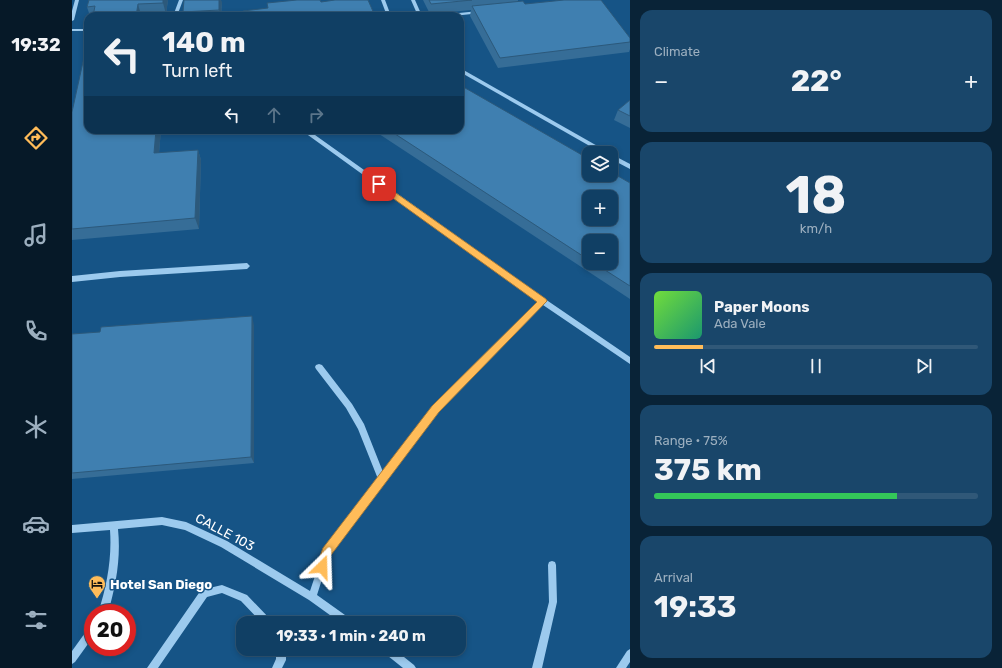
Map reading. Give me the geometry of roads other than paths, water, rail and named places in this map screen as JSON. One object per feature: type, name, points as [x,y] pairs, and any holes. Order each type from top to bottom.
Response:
[{"type":"street","points":[[72,20],[78,0]]},
{"type":"street","points":[[176,12],[181,0]]},
{"type":"street","points":[[382,0],[387,12]]},
{"type":"street","points":[[413,0],[418,12]]},
{"type":"street","points":[[464,13],[485,11]]},
{"type":"street","points":[[72,30],[84,30]]},
{"type":"street","points":[[464,72],[594,146]]},
{"type":"street","points":[[310,134],[543,301],[630,360]]},
{"type":"street","points":[[618,160],[630,167]]},
{"type":"street","points":[[72,279],[247,266]]},
{"type":"street","points":[[312,597],[327,552],[436,409],[543,301]]},
{"type":"street","points":[[319,367],[348,406],[361,427],[382,480]]},
{"type":"street","name":"CALLE 103","points":[[72,529],[162,522],[186,526],[224,544],[312,597],[339,616]]},
{"type":"street","points":[[106,604],[109,595],[116,544],[114,526]]},
{"type":"street","points":[[537,668],[553,602],[552,565]]},
{"type":"street","points":[[152,668],[204,593],[222,589],[244,598],[261,616]]},
{"type":"street","points":[[72,659],[84,642]]},
{"type":"street","points":[[621,668],[630,654]]},
{"type":"street","points":[[276,668],[281,660],[281,656]]},
{"type":"street","points":[[395,656],[411,668]]},
{"type":"place","name":"Hotel San Diego","points":[[97,599]]}]
